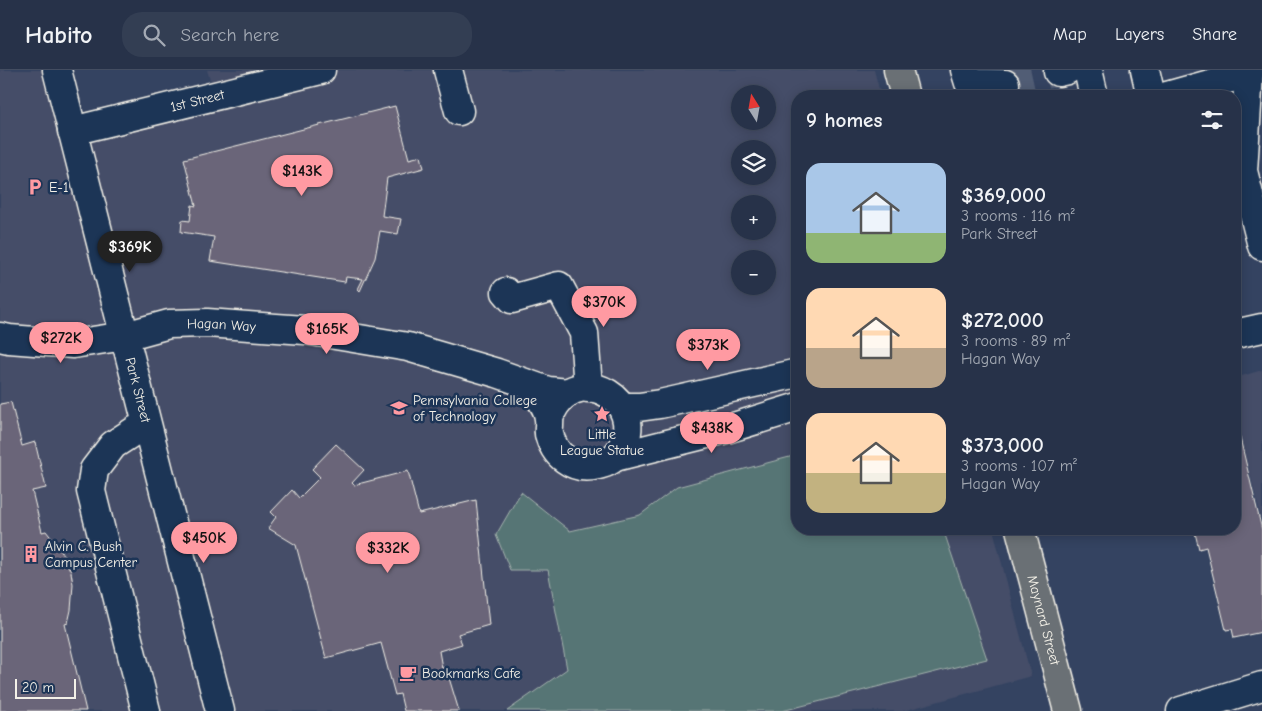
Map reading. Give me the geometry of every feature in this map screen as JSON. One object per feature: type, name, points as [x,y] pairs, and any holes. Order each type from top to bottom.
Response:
[{"type":"main road","points":[[898,70],[903,90]]},
{"type":"main road","name":"Maynard Street","points":[[1022,535],[1068,711]]},
{"type":"street","name":"Park Street","points":[[57,70],[146,427],[220,711]]},
{"type":"street","name":"1st Street","points":[[72,131],[321,70]]},
{"type":"street","points":[[448,70],[459,111]]},
{"type":"street","points":[[965,70],[968,84],[1005,84]]},
{"type":"street","points":[[1088,70],[1093,90]]},
{"type":"street","points":[[1145,70],[1150,90]]},
{"type":"street","points":[[1180,90],[1209,77],[1249,71],[1241,152]]},
{"type":"street","points":[[1241,178],[1262,246]]},
{"type":"street","points":[[506,292],[512,299],[559,286],[584,333],[578,391],[556,404],[549,418],[548,433],[554,448],[564,459],[578,466],[594,467],[609,462],[621,451],[627,437],[628,422],[623,407],[660,404],[791,374]]},
{"type":"street","name":"Hagan Way","points":[[0,337],[73,344],[124,336],[169,324],[207,323],[305,330],[408,347],[497,373],[548,391],[598,389],[612,395],[623,407]]},
{"type":"street","points":[[1241,333],[1262,328]]},
{"type":"street","points":[[527,384],[540,397],[549,418]]},
{"type":"street","points":[[614,457],[728,429],[791,409]]},
{"type":"street","points":[[146,427],[136,430],[112,445],[94,470],[91,491],[146,711]]},
{"type":"street","points":[[1181,711],[1262,686]]},
{"type":"shaded area","name":"Pennsylvania College of Technology","points":[[0,70],[57,70],[72,130],[211,83],[207,70],[253,70],[253,73],[266,70],[874,70],[879,90],[791,90],[791,535],[995,535],[1031,676],[903,711],[0,711]]},
{"type":"shaded area","points":[[1262,370],[1262,522],[1241,440],[1241,376]]},
{"type":"green space","points":[[791,457],[791,535],[945,535],[987,659],[782,711],[507,711],[567,669],[548,570],[510,570],[496,535],[521,492],[570,531],[640,515],[677,487]]},
{"type":"building","points":[[395,106],[409,159],[421,156],[424,168],[387,178],[382,216],[401,219],[398,234],[380,231],[375,258],[360,291],[358,289],[363,279],[346,277],[345,282],[210,261],[214,237],[181,232],[182,220],[190,221],[192,205],[196,206],[184,159]]},
{"type":"building","name":"Alvin C. Bush Campus Center","points":[[11,402],[22,446],[35,442],[46,488],[32,491],[42,532],[46,531],[60,549],[71,572],[73,584],[71,610],[68,623],[65,624],[86,711],[0,711],[0,404]]},
{"type":"building","points":[[1241,442],[1262,530],[1262,632],[1234,638],[1232,629],[1226,630],[1206,547],[1199,549],[1196,535],[1241,535]]},
{"type":"building","points":[[336,444],[364,470],[352,483],[354,485],[408,471],[419,514],[476,500],[489,625],[458,634],[462,644],[439,651],[442,668],[446,668],[459,711],[404,711],[400,694],[395,695],[381,643],[326,658],[296,545],[268,528],[276,517],[271,512],[292,490],[299,498],[320,477],[312,469]]},
{"type":"tunnel","points":[[1005,84],[1058,72]]},
{"type":"place","name":"E-1","points":[[35,187]]},
{"type":"place","name":"Pennsylvania College of Technology","points":[[399,408]]},
{"type":"place","name":"Little League Statue","points":[[602,414]]},
{"type":"place","name":"Alvin C. Bush Campus Center","points":[[31,554]]},
{"type":"place","name":"Bookmarks Cafe","points":[[408,673]]}]
